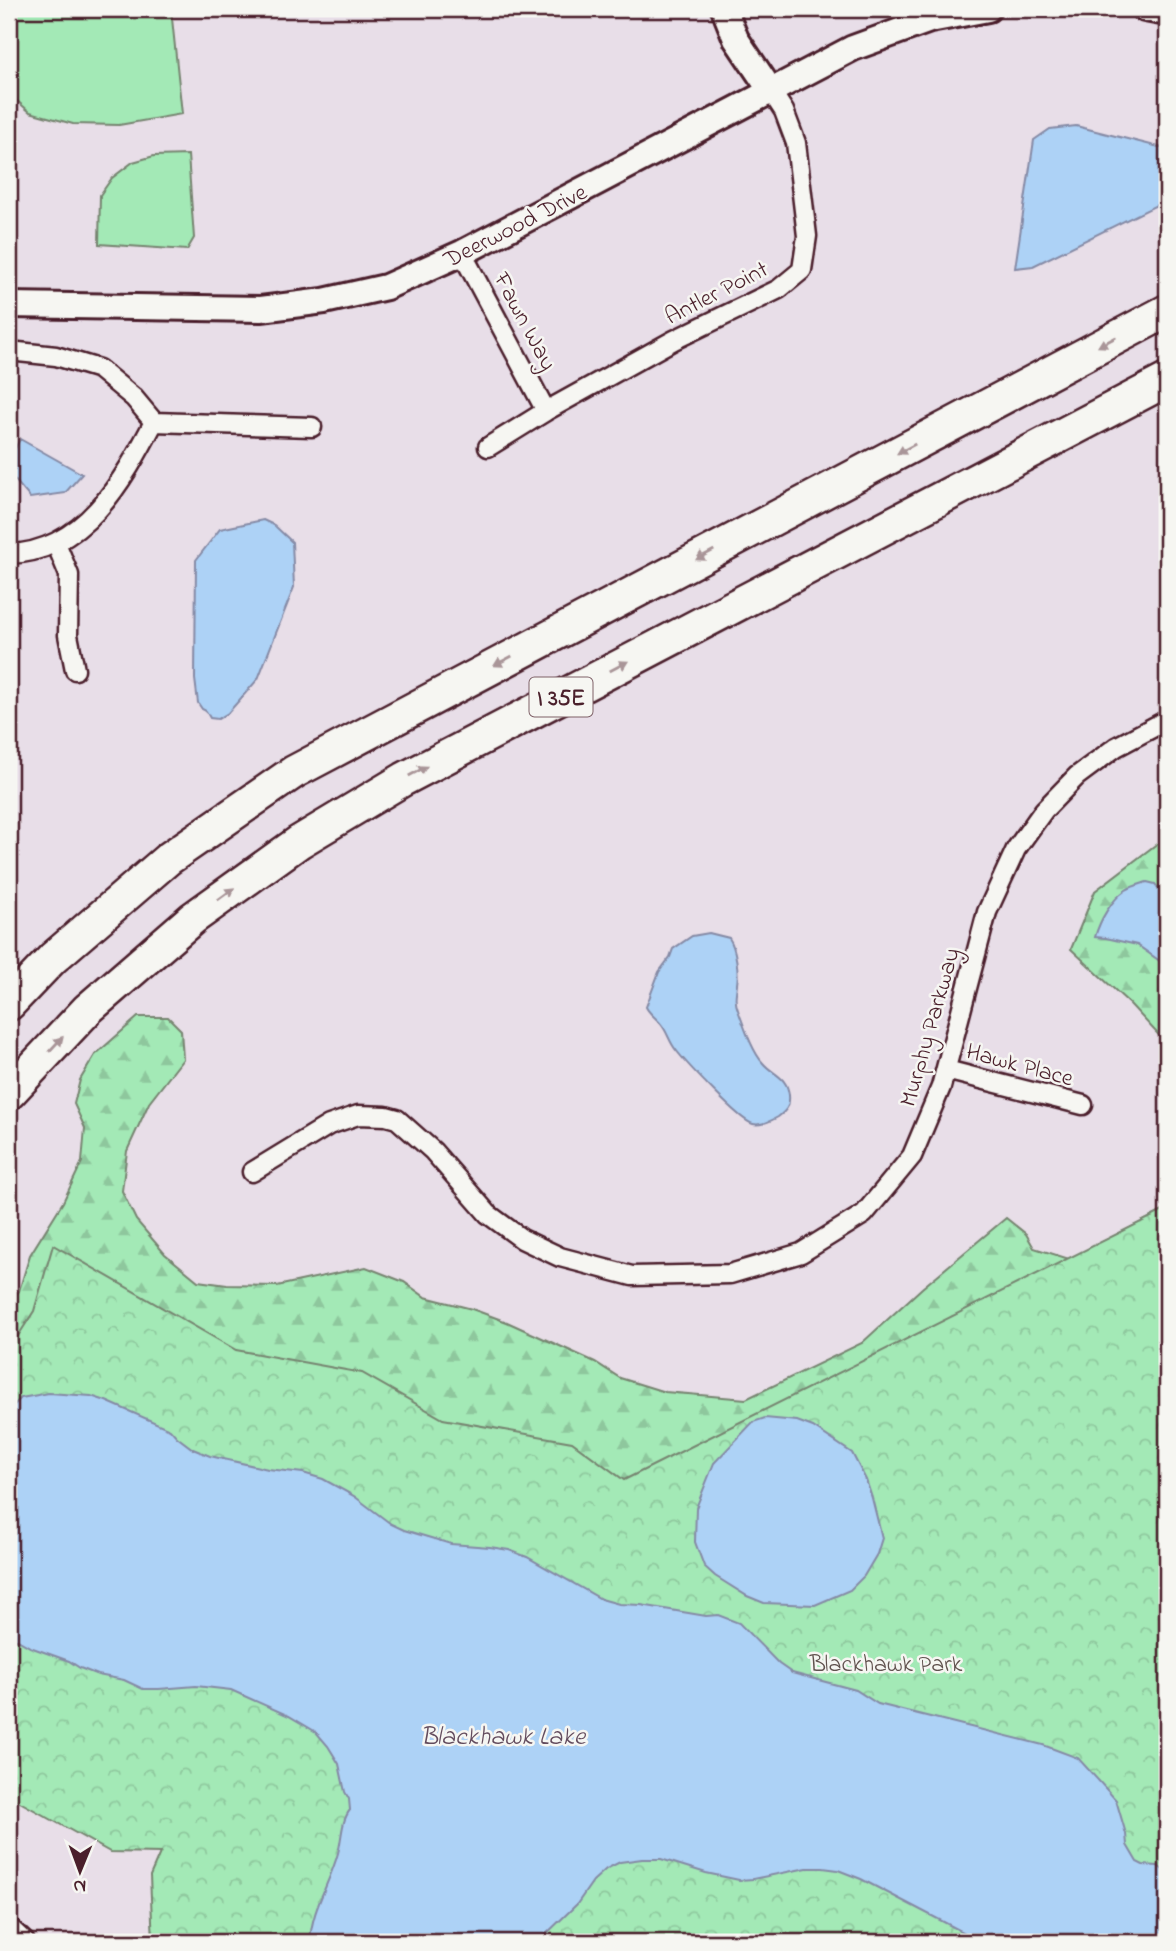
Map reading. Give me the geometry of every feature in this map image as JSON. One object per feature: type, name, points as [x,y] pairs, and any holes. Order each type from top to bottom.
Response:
[{"type":"highway","name":"I 35E","points":[[9,1004],[53,958],[169,859],[294,772],[1167,311]]},
{"type":"highway","name":"I 35E","points":[[9,1093],[89,1009],[193,918],[299,842],[404,779],[1167,380]]},
{"type":"street","points":[[724,9],[736,39],[771,91]]},
{"type":"street","name":"Deerwood Drive","points":[[9,305],[261,309],[324,302],[386,287],[462,253],[853,48],[930,20],[988,9]]},
{"type":"street","points":[[1144,9],[1167,13]]},
{"type":"street","name":"Antler Point","points":[[488,447],[546,411],[674,340],[779,289],[802,270],[807,236],[796,143],[784,111],[771,91]]},
{"type":"street","name":"Fawn Way","points":[[462,253],[546,411]]},
{"type":"street","points":[[9,351],[56,356],[99,369],[134,398],[154,422],[312,427]]},
{"type":"street","points":[[9,554],[56,543],[85,523],[110,496],[134,461],[154,422]]},
{"type":"street","points":[[56,543],[69,575],[68,635],[75,670]]},
{"type":"street","name":"Murphy Parkway","points":[[252,1172],[328,1125],[358,1115],[386,1116],[397,1119],[433,1151],[488,1214],[522,1239],[560,1257],[632,1276],[730,1274],[801,1253],[864,1214],[912,1156],[941,1087],[987,912],[1016,849],[1044,810],[1077,776],[1116,747],[1167,720]]},
{"type":"street","name":"Hawk Place","points":[[946,1070],[1083,1105]]},
{"type":"street","points":[[9,1927],[25,1942]]},
{"type":"green space","points":[[9,9],[171,9],[182,114],[119,125],[73,124],[30,112],[9,94]]},
{"type":"green space","points":[[188,155],[194,238],[187,250],[99,244],[100,195],[112,178],[133,162],[154,156]]},
{"type":"green space","points":[[1167,842],[1167,1044],[1130,1004],[1071,949],[1095,891],[1158,843]]},
{"type":"green space","points":[[138,1017],[168,1017],[181,1030],[183,1059],[149,1103],[127,1151],[122,1191],[136,1220],[165,1254],[198,1281],[227,1285],[277,1286],[366,1267],[404,1282],[425,1297],[472,1309],[507,1322],[595,1362],[620,1378],[665,1392],[746,1399],[862,1343],[922,1288],[1006,1218],[1026,1234],[1034,1248],[1069,1259],[1167,1209],[1167,1873],[9,1410],[9,1304],[19,1291],[30,1255],[63,1202],[82,1162],[85,1128],[74,1104],[80,1080],[95,1055]]},
{"type":"green space","name":"Blackhawk Park","points":[[1167,1209],[1167,1942],[153,1942],[150,1876],[160,1853],[110,1852],[9,1796],[9,1350],[34,1311],[53,1245],[236,1350],[362,1373],[443,1419],[572,1442],[624,1480]]},
{"type":"water","points":[[1076,126],[1167,149],[1167,200],[1033,266],[1015,268],[1034,140],[1050,129]]},
{"type":"water","points":[[20,439],[82,474],[65,493],[30,498],[9,473],[9,460]]},
{"type":"water","points":[[263,520],[274,525],[292,542],[294,587],[258,679],[228,713],[218,719],[210,718],[198,703],[195,679],[196,560],[220,529]]},
{"type":"water","points":[[1147,882],[1155,884],[1167,900],[1167,966],[1137,945],[1095,937],[1103,917],[1116,899],[1128,889]]},
{"type":"water","points":[[709,933],[729,938],[737,967],[736,1003],[746,1031],[759,1058],[783,1080],[788,1089],[789,1102],[786,1110],[763,1124],[753,1124],[746,1120],[713,1091],[676,1050],[663,1027],[646,1007],[659,972],[673,949],[692,936]]},
{"type":"water","name":"Blackhawk Lake","points":[[49,1393],[91,1396],[106,1401],[170,1429],[193,1449],[210,1456],[323,1479],[354,1496],[391,1524],[404,1530],[451,1544],[509,1550],[527,1557],[601,1599],[706,1616],[718,1615],[739,1623],[779,1664],[792,1673],[856,1690],[878,1704],[1043,1745],[1078,1758],[1116,1800],[1127,1845],[1137,1862],[1158,1866],[1167,1873],[1167,1942],[982,1942],[861,1879],[838,1870],[807,1868],[739,1880],[661,1859],[642,1859],[620,1862],[606,1869],[593,1881],[577,1904],[538,1942],[310,1942],[317,1908],[335,1864],[343,1825],[350,1810],[339,1764],[316,1732],[289,1716],[231,1690],[196,1686],[143,1689],[124,1680],[80,1668],[9,1635],[9,1410],[21,1398]]},
{"type":"water","points":[[765,1418],[797,1421],[813,1427],[852,1453],[872,1498],[882,1538],[877,1554],[864,1576],[850,1590],[815,1605],[764,1603],[747,1596],[704,1566],[695,1542],[696,1508],[714,1463],[753,1422]]}]
